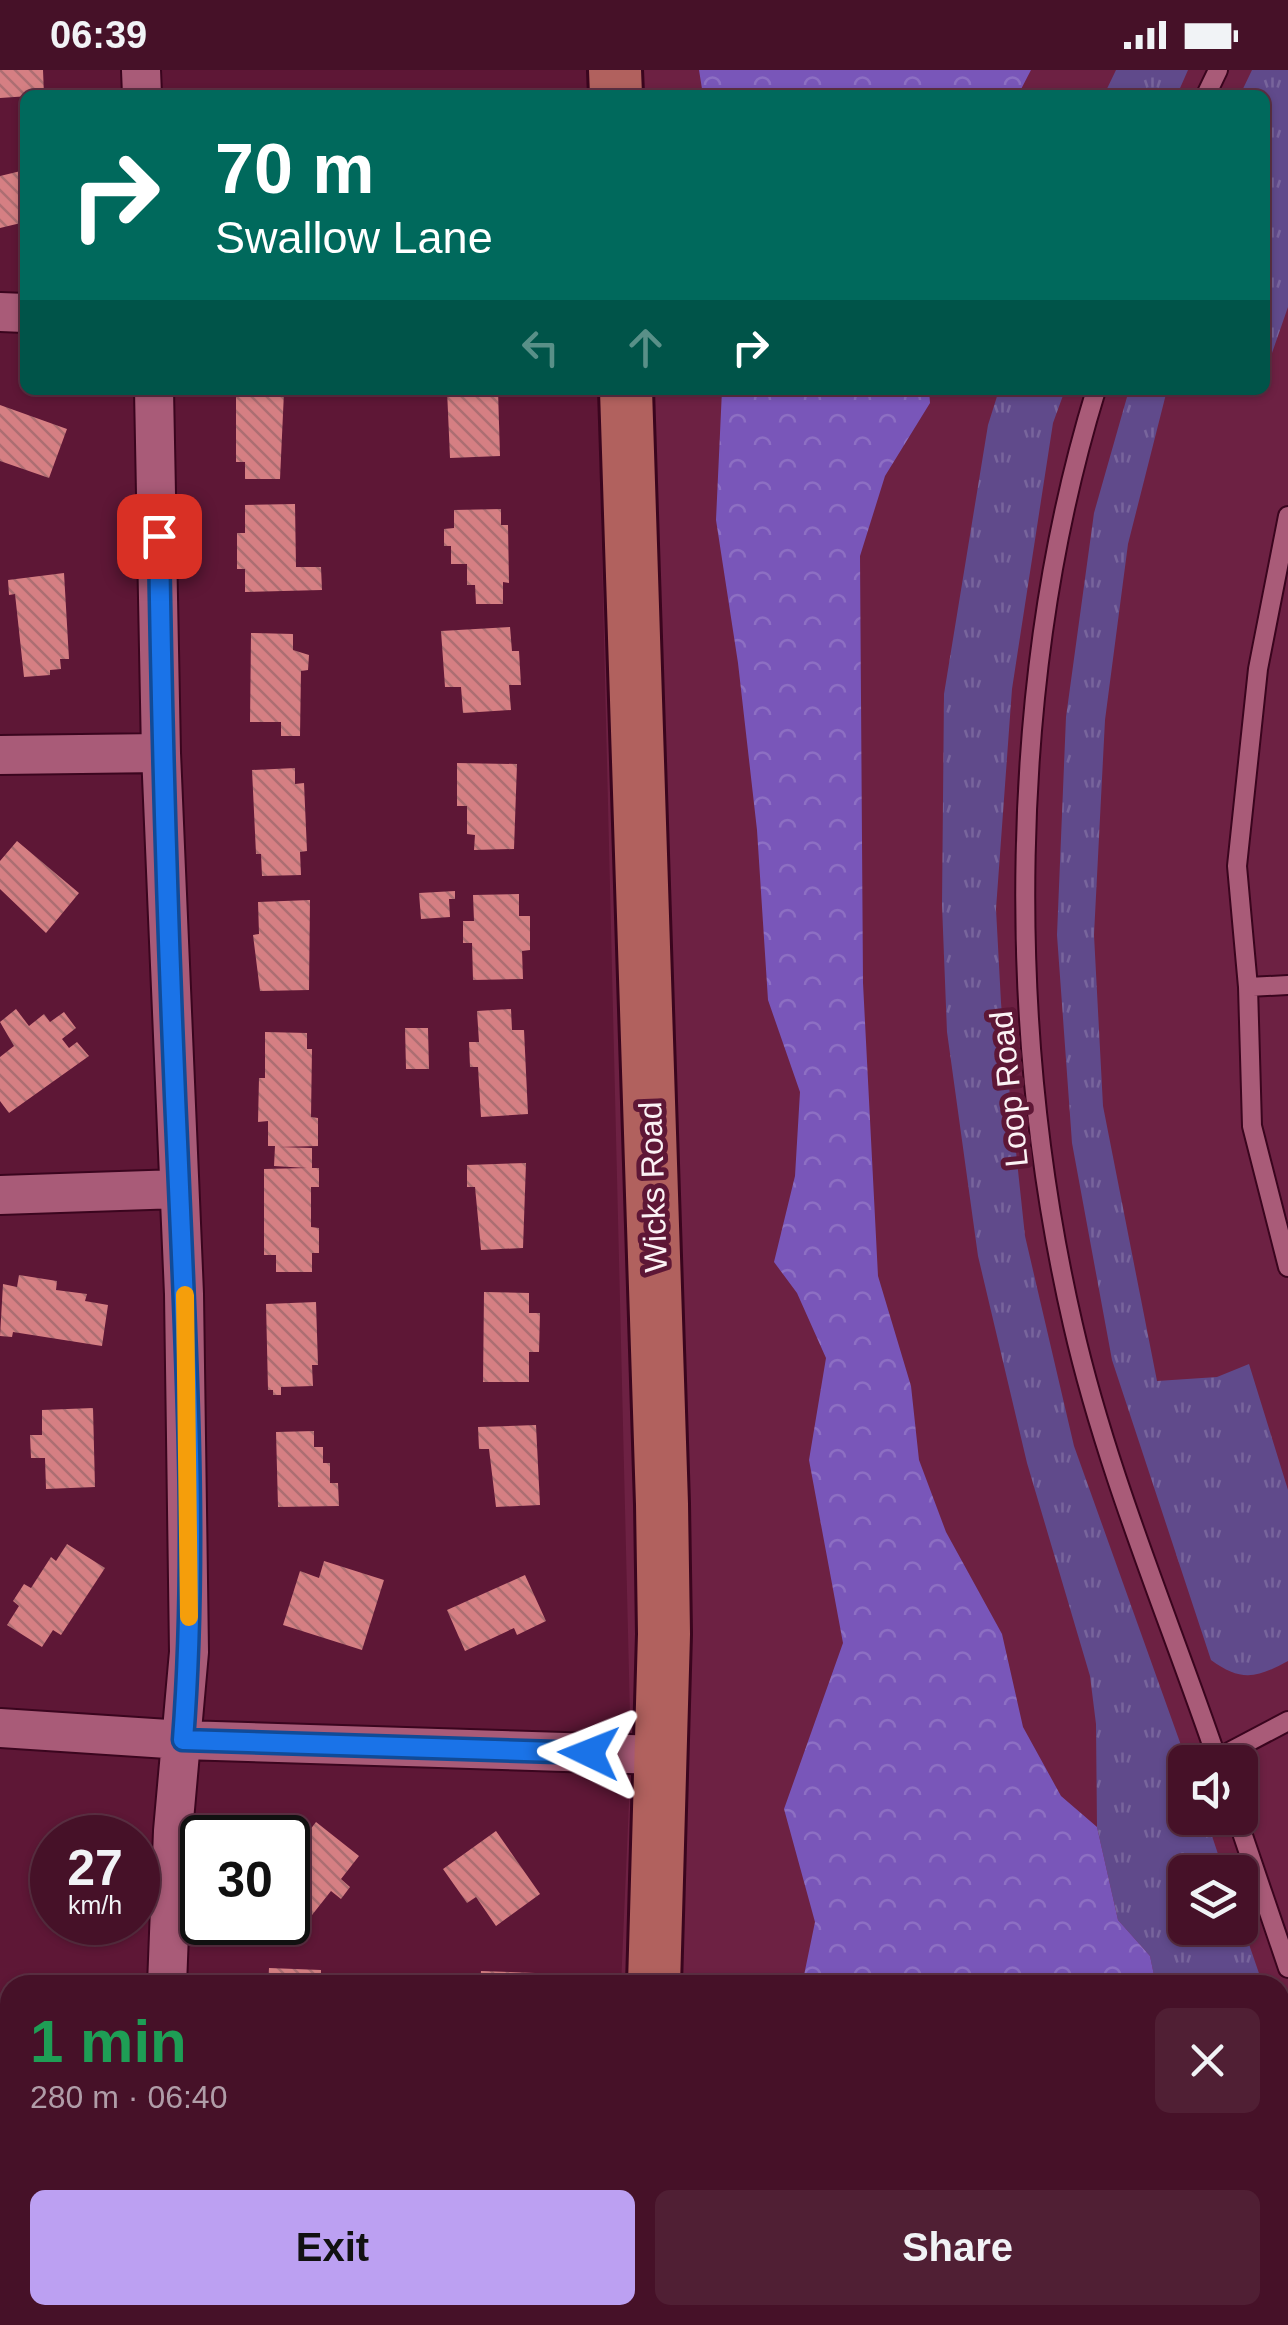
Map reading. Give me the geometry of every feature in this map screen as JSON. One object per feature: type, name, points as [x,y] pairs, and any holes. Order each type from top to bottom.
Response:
[{"type":"main road","name":"Wicks Road","points":[[626,395],[659,1374],[661,1755],[654,1975]]},
{"type":"street","points":[[154,395],[189,1652],[173,1832],[167,1975]]},
{"type":"street","points":[[0,755],[162,753]]},
{"type":"street","points":[[0,1195],[179,1189]]},
{"type":"street","points":[[0,1728],[183,1740],[661,1755]]},
{"type":"lane","name":"Loop Road","points":[[1094,395],[1080,442],[1046,624],[1028,797],[1028,971],[1042,1139],[1072,1325],[1117,1475],[1212,1745]]},
{"type":"lane","points":[[1288,516],[1258,669],[1237,866],[1248,987],[1252,1126],[1288,1268]]},
{"type":"lane","points":[[1248,987],[1288,985]]},
{"type":"lane","points":[[1245,1745],[1288,1722]]},
{"type":"lane","points":[[1242,1835],[1288,1968]]},
{"type":"shaded area","points":[[589,70],[1288,70],[1288,1975],[621,1975],[631,1757],[598,395],[1270,395],[1270,90],[590,90]]},
{"type":"green space","points":[[699,70],[1031,70],[1021,90],[702,90]]},
{"type":"green space","points":[[1116,70],[1188,70],[1179,90],[1106,90]]},
{"type":"green space","points":[[1252,70],[1288,70],[1288,307],[1270,359],[1270,90],[1242,90]]},
{"type":"green space","points":[[722,395],[929,395],[930,403],[885,476],[860,556],[863,983],[878,1276],[911,1386],[919,1460],[946,1532],[1002,1634],[1023,1727],[1061,1796],[1097,1827],[1118,1920],[1150,1956],[1154,1975],[804,1975],[815,1922],[784,1809],[843,1643],[809,1460],[826,1358],[797,1293],[774,1262],[795,1176],[800,1092],[768,1000],[757,830],[738,663],[716,520]]},
{"type":"green space","points":[[997,395],[1063,395],[1053,423],[1012,689],[996,909],[1002,1021],[1025,1236],[1074,1446],[1181,1745],[1168,1745],[1168,1835],[1212,1835],[1218,1855],[1168,1855],[1168,1945],[1249,1945],[1260,1975],[1154,1975],[1150,1956],[1118,1920],[1097,1827],[1096,1724],[1090,1676],[1027,1463],[978,1256],[947,1032],[942,905],[944,694],[988,425]]},
{"type":"green space","points":[[1128,395],[1166,395],[1128,544],[1105,720],[1094,935],[1103,1106],[1157,1381],[1217,1377],[1249,1364],[1288,1490],[1288,1661],[1258,1674],[1231,1672],[1211,1660],[1112,1360],[1072,1143],[1057,935],[1066,717],[1094,513]]},
{"type":"building","points":[[0,70],[43,70],[44,90],[20,90],[20,97],[0,98]]},
{"type":"building","points":[[20,171],[20,223],[0,228],[0,176]]},
{"type":"building","points":[[236,395],[284,395],[280,479],[245,479],[245,462],[236,462]]},
{"type":"building","points":[[447,395],[498,395],[500,456],[450,458]]},
{"type":"building","points":[[0,405],[67,429],[49,478],[0,461]]},
{"type":"building","points":[[295,504],[296,567],[321,567],[322,590],[245,592],[245,569],[237,569],[237,533],[245,533],[245,505]]},
{"type":"building","points":[[501,509],[501,525],[508,525],[509,583],[503,582],[503,604],[476,604],[475,585],[467,585],[467,564],[451,564],[451,546],[444,546],[444,529],[454,528],[454,510]]},
{"type":"building","points":[[64,573],[69,659],[60,659],[61,669],[50,670],[50,675],[24,677],[15,594],[9,595],[8,580]]},
{"type":"building","points":[[510,627],[512,651],[519,651],[521,685],[509,685],[511,710],[463,713],[461,687],[445,687],[441,631]]},
{"type":"building","points":[[251,633],[293,634],[293,650],[309,655],[308,670],[301,671],[300,736],[281,736],[281,722],[250,722]]},
{"type":"building","points":[[457,763],[517,764],[514,849],[474,850],[475,835],[467,834],[467,806],[457,806]]},
{"type":"building","points":[[295,768],[295,784],[304,783],[307,851],[300,852],[301,875],[262,876],[261,854],[256,854],[252,770]]},
{"type":"building","points":[[17,841],[79,893],[46,933],[0,889],[0,861]]},
{"type":"building","points":[[455,891],[455,899],[449,899],[450,917],[421,919],[419,893]]},
{"type":"building","points":[[519,894],[519,916],[530,916],[530,950],[522,951],[523,979],[473,980],[472,943],[463,943],[463,921],[474,921],[473,895]]},
{"type":"building","points":[[310,900],[309,990],[260,991],[253,935],[259,934],[258,902]]},
{"type":"building","points":[[16,1009],[29,1026],[44,1014],[50,1022],[64,1012],[76,1028],[62,1039],[69,1048],[77,1042],[89,1056],[9,1113],[0,1101],[0,1057],[14,1046],[0,1022]]},
{"type":"building","points":[[511,1009],[512,1030],[524,1030],[528,1114],[481,1117],[478,1067],[470,1067],[469,1042],[479,1042],[477,1011]]},
{"type":"building","points":[[405,1028],[428,1028],[429,1069],[406,1069]]},
{"type":"building","points":[[265,1032],[307,1033],[307,1049],[312,1049],[311,1117],[318,1118],[318,1146],[279,1147],[312,1148],[312,1168],[319,1168],[319,1187],[311,1187],[311,1227],[319,1228],[319,1253],[312,1253],[312,1272],[276,1272],[276,1255],[264,1255],[264,1169],[307,1168],[274,1166],[275,1146],[268,1146],[268,1121],[258,1122],[259,1078],[265,1078]]},
{"type":"building","points":[[526,1163],[523,1248],[481,1250],[475,1187],[467,1187],[467,1165]]},
{"type":"building","points":[[19,1275],[57,1281],[56,1290],[87,1294],[85,1301],[108,1305],[102,1346],[13,1332],[12,1337],[0,1336],[3,1284],[17,1287]]},
{"type":"building","points":[[484,1292],[529,1293],[529,1313],[540,1313],[539,1352],[529,1352],[529,1382],[483,1382]]},
{"type":"building","points":[[316,1302],[318,1365],[312,1365],[313,1386],[281,1387],[281,1395],[273,1395],[273,1390],[268,1390],[266,1304]]},
{"type":"building","points":[[93,1408],[95,1487],[46,1489],[45,1458],[31,1458],[30,1435],[42,1435],[42,1410]]},
{"type":"building","points":[[536,1425],[540,1505],[496,1507],[489,1449],[479,1449],[478,1427]]},
{"type":"building","points":[[314,1431],[314,1447],[323,1447],[323,1463],[330,1463],[330,1483],[338,1483],[339,1506],[278,1507],[276,1432]]},
{"type":"building","points":[[67,1544],[105,1568],[61,1635],[53,1630],[42,1647],[7,1625],[19,1606],[13,1601],[24,1584],[31,1588],[51,1557],[56,1561]]},
{"type":"building","points":[[324,1561],[384,1580],[362,1650],[283,1625],[300,1571],[319,1578]]},
{"type":"building","points":[[525,1575],[546,1621],[517,1635],[514,1628],[465,1651],[447,1610]]},
{"type":"building","points":[[316,1822],[359,1856],[341,1879],[350,1887],[341,1899],[331,1891],[312,1915],[310,1913],[310,1830]]},
{"type":"building","points":[[496,1831],[540,1894],[496,1926],[476,1897],[467,1903],[443,1869]]},
{"type":"building","points":[[269,1968],[321,1970],[321,1975],[269,1975]]},
{"type":"building","points":[[481,1971],[535,1973],[535,1975],[481,1975]]},
{"type":"slow traffic","points":[[185,1295],[189,1617]]},
{"type":"route","points":[[159,536],[162,753],[184,1294],[189,1652],[183,1740],[589,1753]]}]
